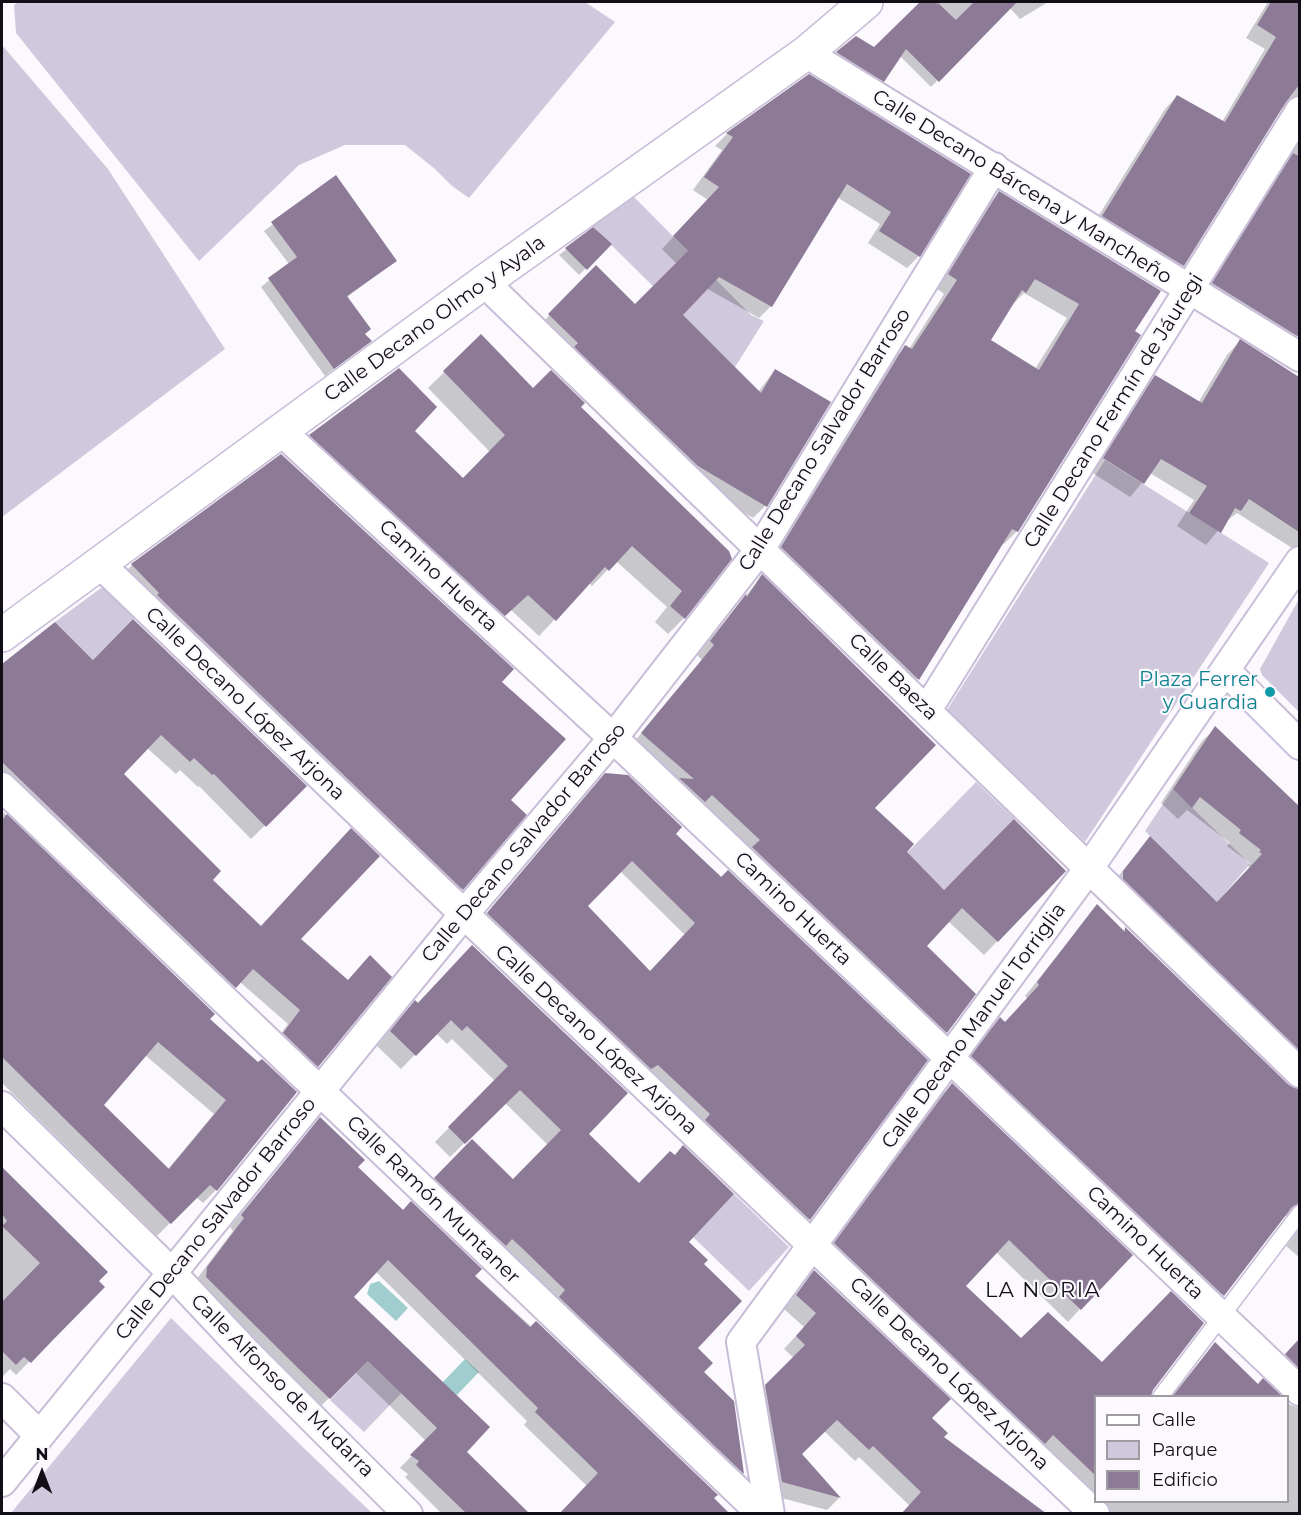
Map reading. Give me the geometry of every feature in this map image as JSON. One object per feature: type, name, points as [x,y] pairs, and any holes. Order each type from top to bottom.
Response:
[{"type":"street","name":"Calle Decano Olmo y Ayala","points":[[2,635],[484,282],[806,53],[866,2]]},
{"type":"street","name":"Calle Decano Bárcena y Mancheño","points":[[806,53],[1299,357]]},
{"type":"street","name":"Calle Decano Fermín de Jáuregi","points":[[927,710],[1299,111]]},
{"type":"street","name":"Calle Decano Salvador Barroso","points":[[2,1482],[464,914],[613,738],[761,548],[994,167]]},
{"type":"street","name":"Calle Baeza","points":[[484,282],[761,548],[1299,1073]]},
{"type":"street","name":"Camino Huerta","points":[[280,431],[613,738],[1299,1391]]},
{"type":"street","name":"Calle Decano Manuel Torriglia","points":[[770,1514],[741,1342],[814,1246],[1089,868],[1299,561]]},
{"type":"street","name":"Calle Decano López Arjona","points":[[100,564],[464,914],[1091,1509]]},
{"type":"street","points":[[1225,670],[1299,745]]},
{"type":"street","name":"Calle Ramón Muntaner","points":[[2,787],[762,1514]]},
{"type":"street","name":"Calle Alfonso de Mudarra","points":[[2,1106],[171,1272],[408,1514]]},
{"type":"street","points":[[2,1398],[39,1434]]},
{"type":"lane","points":[[1162,1395],[1299,1213]]},
{"type":"green space","points":[[19,2],[585,2],[615,22],[469,198],[405,145],[345,145],[299,165],[199,261],[16,33],[14,5]]},
{"type":"green space","points":[[2,45],[108,169],[225,349],[2,517]]},
{"type":"green space","points":[[633,196],[751,315],[764,321],[735,367],[592,226]]},
{"type":"green space","points":[[1105,460],[1269,563],[1085,842],[947,710]]},
{"type":"green space","points":[[105,585],[136,616],[93,660],[55,622]]},
{"type":"green space","points":[[1299,599],[1299,712],[1262,675],[1260,669]]},
{"type":"green space","points":[[976,782],[1015,819],[944,890],[906,854]]},
{"type":"green space","points":[[1173,789],[1250,864],[1217,902],[1145,831]]},
{"type":"green space","points":[[734,1194],[789,1247],[749,1291],[693,1237]]},
{"type":"green space","points":[[171,1318],[310,1454],[372,1513],[11,1513]]},
{"type":"green space","points":[[381,1348],[414,1380],[364,1432],[330,1400]]},
{"type":"water","points":[[379,1281],[408,1308],[396,1321],[367,1294],[370,1284]]},
{"type":"water","points":[[465,1359],[479,1372],[456,1396],[442,1383]]},
{"type":"building","points":[[920,2],[938,2],[935,6],[938,3],[956,20],[974,2],[1017,2],[939,82],[906,49],[884,82],[836,52],[856,36],[874,47]]},
{"type":"building","points":[[1271,2],[1299,2],[1299,85],[1286,102],[1184,266],[1102,216],[1177,95],[1225,122],[1276,37],[1257,25]]},
{"type":"building","points":[[809,74],[971,174],[920,257],[879,231],[891,212],[847,184],[772,307],[719,277],[683,315],[761,393],[775,369],[831,402],[767,507],[698,466],[574,347],[578,343],[548,314],[596,265],[635,304],[688,251],[673,236],[719,187],[704,177],[733,137],[726,133]]},
{"type":"building","points":[[1293,153],[1299,156],[1299,337],[1212,283]]},
{"type":"building","points":[[336,175],[397,261],[347,296],[371,329],[365,334],[372,341],[334,369],[268,278],[297,257],[271,222]]},
{"type":"building","points":[[999,191],[1161,291],[1135,331],[1141,335],[1018,532],[1012,529],[919,680],[781,547],[905,345],[912,349],[957,280],[948,274]],"holes":[[[1035,279],[1079,304],[1039,370],[991,340],[1022,290],[1026,293]]]},
{"type":"building","points":[[593,227],[612,244],[587,270],[565,248]]},
{"type":"building","points":[[481,334],[533,388],[551,370],[585,403],[581,407],[729,551],[732,559],[685,619],[670,606],[682,591],[632,546],[609,571],[605,567],[556,621],[528,595],[505,616],[309,435],[399,368],[437,407],[415,431],[463,478],[505,435],[443,371]]},
{"type":"building","points":[[1240,339],[1299,377],[1299,532],[1249,499],[1241,511],[1235,508],[1221,533],[1189,513],[1207,486],[1161,459],[1144,484],[1103,458],[1155,375],[1202,403]]},
{"type":"building","points":[[281,454],[514,669],[502,682],[566,739],[511,800],[527,815],[463,890],[157,595],[159,593],[131,564]]},
{"type":"building","points":[[762,574],[936,745],[875,808],[914,844],[907,852],[944,890],[1014,819],[1066,871],[998,942],[962,908],[927,946],[976,994],[947,1033],[752,847],[760,840],[712,795],[705,802],[679,778],[694,779],[641,733],[714,645],[710,641],[746,594],[747,597]]},
{"type":"building","points":[[133,619],[307,786],[266,827],[214,774],[212,775],[194,758],[190,762],[161,735],[124,774],[221,871],[213,880],[261,926],[351,828],[380,856],[301,939],[348,980],[370,955],[392,977],[318,1067],[283,1033],[300,1010],[253,969],[236,988],[2,762],[2,664],[55,622],[93,660]]},
{"type":"building","points":[[1215,726],[1299,806],[1299,1050],[1123,879],[1123,871],[1150,836],[1217,902],[1262,854],[1259,852],[1261,850],[1239,833],[1241,830],[1200,797],[1192,808],[1173,789]]},
{"type":"building","points":[[605,773],[628,775],[682,827],[676,834],[721,877],[728,870],[928,1060],[810,1220],[705,1120],[710,1114],[658,1065],[651,1069],[487,913]],"holes":[[[632,861],[695,923],[650,971],[588,906]]]},
{"type":"building","points":[[7,814],[215,1014],[210,1019],[258,1062],[262,1059],[297,1092],[217,1191],[210,1185],[171,1224],[2,1057],[2,820]],"holes":[[[158,1042],[226,1100],[169,1169],[104,1105]]]},
{"type":"building","points":[[1097,904],[1125,932],[1125,927],[1289,1085],[1299,1089],[1299,1203],[1292,1207],[1224,1296],[971,1056],[1000,1017],[1005,1022],[1039,985],[1037,982]]},
{"type":"building","points":[[472,945],[628,1093],[589,1134],[639,1183],[670,1151],[675,1155],[683,1145],[734,1194],[689,1242],[708,1260],[704,1264],[742,1301],[698,1348],[713,1363],[704,1372],[734,1401],[744,1474],[559,1297],[565,1290],[523,1249],[512,1239],[506,1246],[434,1178],[472,1139],[513,1179],[561,1130],[520,1090],[465,1144],[448,1127],[508,1066],[467,1026],[462,1031],[451,1020],[416,1056],[390,1031],[415,1000],[418,1003]]},
{"type":"building","points":[[952,1083],[1133,1255],[1081,1310],[1009,1240],[966,1286],[1021,1338],[1048,1312],[1102,1362],[1171,1291],[1204,1323],[1151,1395],[1094,1395],[1094,1474],[1053,1435],[1045,1444],[834,1243]]},
{"type":"building","points":[[320,1117],[365,1160],[358,1167],[403,1210],[411,1201],[482,1269],[475,1276],[530,1327],[536,1321],[718,1495],[714,1498],[730,1514],[559,1514],[598,1473],[535,1412],[538,1408],[388,1260],[354,1297],[490,1427],[467,1452],[530,1514],[467,1514],[416,1465],[419,1461],[410,1455],[437,1428],[368,1361],[330,1399],[301,1371],[206,1277],[207,1267],[244,1218],[241,1215]]},
{"type":"building","points":[[2,1167],[108,1272],[99,1281],[105,1287],[31,1363],[24,1357],[16,1365],[2,1351],[2,1302],[40,1263],[2,1226],[7,1221],[2,1214]]},
{"type":"building","points":[[814,1270],[951,1399],[932,1418],[948,1433],[944,1437],[1047,1514],[901,1514],[921,1492],[873,1446],[869,1450],[837,1420],[802,1454],[841,1498],[782,1482],[765,1385],[805,1345],[796,1336],[816,1313],[796,1295]]},
{"type":"building","points":[[1299,1339],[1299,1368],[1285,1354]]},
{"type":"building","points":[[1215,1342],[1258,1384],[1263,1378],[1281,1395],[1174,1395]]},
{"type":"place","name":"Plaza Ferrer y Guardia","points":[[1270,692]]},
{"type":"district","name":"LA NORIA","points":[[1043,1291]]}]
